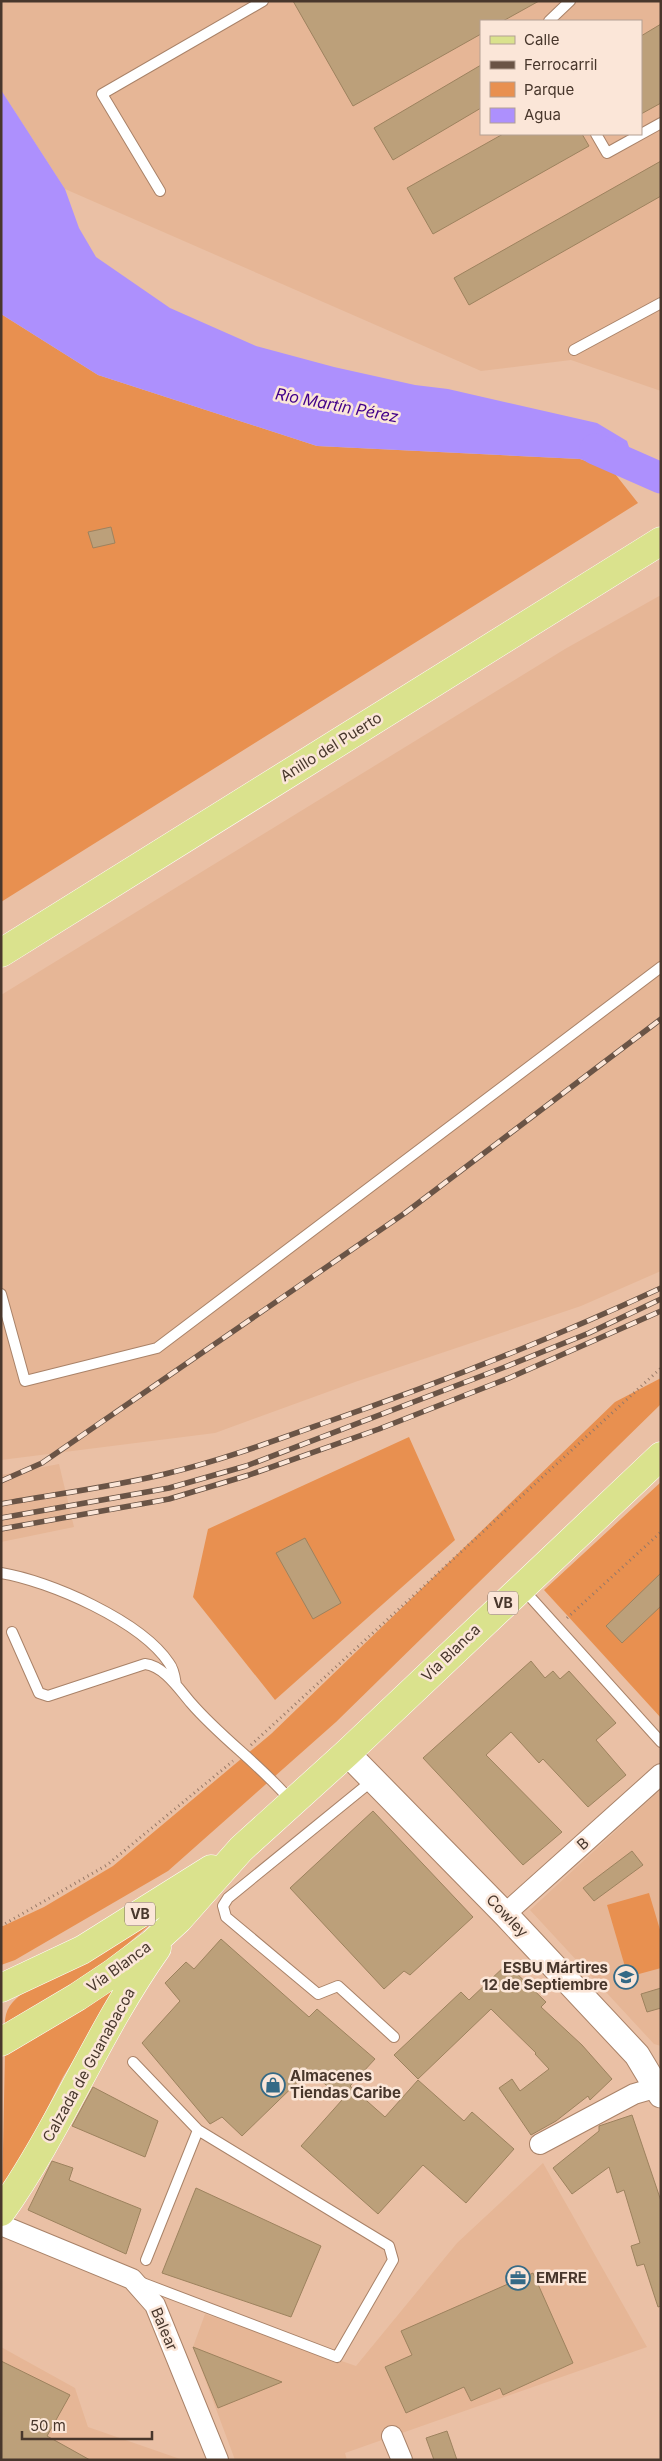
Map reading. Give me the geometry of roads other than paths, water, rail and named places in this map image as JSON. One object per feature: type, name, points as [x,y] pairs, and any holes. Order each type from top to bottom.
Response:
[{"type":"main road","name":"Anillo del Puerto","points":[[1,953],[661,541]]},
{"type":"main road","name":"Vía Blanca","points":[[1,2042],[113,1974],[141,1953],[179,1919],[241,1849],[347,1753],[520,1587],[661,1456]]},
{"type":"main road","name":"Vía Blanca","points":[[1,1988],[36,1973],[119,1928],[241,1849]]},
{"type":"main road","name":"Calzada de Guanabacoa","points":[[1,2212],[46,2140],[124,2000],[179,1919]]},
{"type":"main road","points":[[1,2001],[16,1984],[36,1973]]},
{"type":"street","name":"Cowley","points":[[347,1753],[505,1914],[637,2055],[660,2089]]},
{"type":"street","name":"B","points":[[505,1914],[661,1774]]},
{"type":"street","points":[[540,2144],[634,2094],[660,2089]]},
{"type":"street","name":"Balear","points":[[1,2225],[132,2278],[155,2305],[218,2460]]},
{"type":"street","points":[[392,2436],[402,2460]]},
{"type":"lane","points":[[160,190],[102,94],[263,1]]},
{"type":"lane","points":[[550,20],[570,1]]},
{"type":"lane","points":[[642,134],[661,123]]},
{"type":"lane","points":[[597,135],[607,153],[639,135]]},
{"type":"lane","points":[[574,350],[661,303]]},
{"type":"lane","points":[[1,1294],[25,1382],[157,1348],[661,967]]},
{"type":"lane","points":[[1,1573],[16,1575],[58,1590],[96,1607],[127,1625],[158,1649],[170,1664],[176,1686]]},
{"type":"lane","points":[[520,1587],[661,1742]]},
{"type":"lane","points":[[12,1632],[38,1693],[48,1696],[145,1664],[154,1665],[212,1726],[242,1754],[270,1776],[293,1803]]},
{"type":"lane","points":[[373,1780],[228,1898],[223,1906],[226,1916],[318,1994],[338,1986],[394,2037]]},
{"type":"lane","points":[[132,2278],[337,2357],[393,2260],[389,2246],[198,2130],[133,2062]]},
{"type":"lane","points":[[146,2260],[198,2130]]},
{"type":"water","points":[[1,90],[65,189],[79,228],[96,257],[170,308],[256,346],[334,367],[415,385],[448,389],[597,423],[627,441],[635,465],[612,470],[580,459],[317,446],[98,375],[1,314]]},
{"type":"waterway","name":"Río Martín Pérez","points":[[595,449],[661,478]]},
{"type":"railway","points":[[1,1481],[42,1463],[405,1213],[661,1019]]},
{"type":"railway","points":[[1,1504],[145,1479],[245,1451],[452,1377],[536,1343],[661,1288]]},
{"type":"railway","points":[[1,1518],[169,1488],[246,1466],[505,1367],[589,1333],[661,1299]]},
{"type":"railway","points":[[1,1529],[169,1499],[249,1475],[379,1429],[509,1378],[661,1311]]},
{"type":"place","name":"ESBU Mártires 12 de Septiembre","points":[[626,1977]]},
{"type":"place","name":"Almacenes Tiendas Caribe","points":[[273,2085]]},
{"type":"place","name":"EMFRE","points":[[518,2278]]}]
